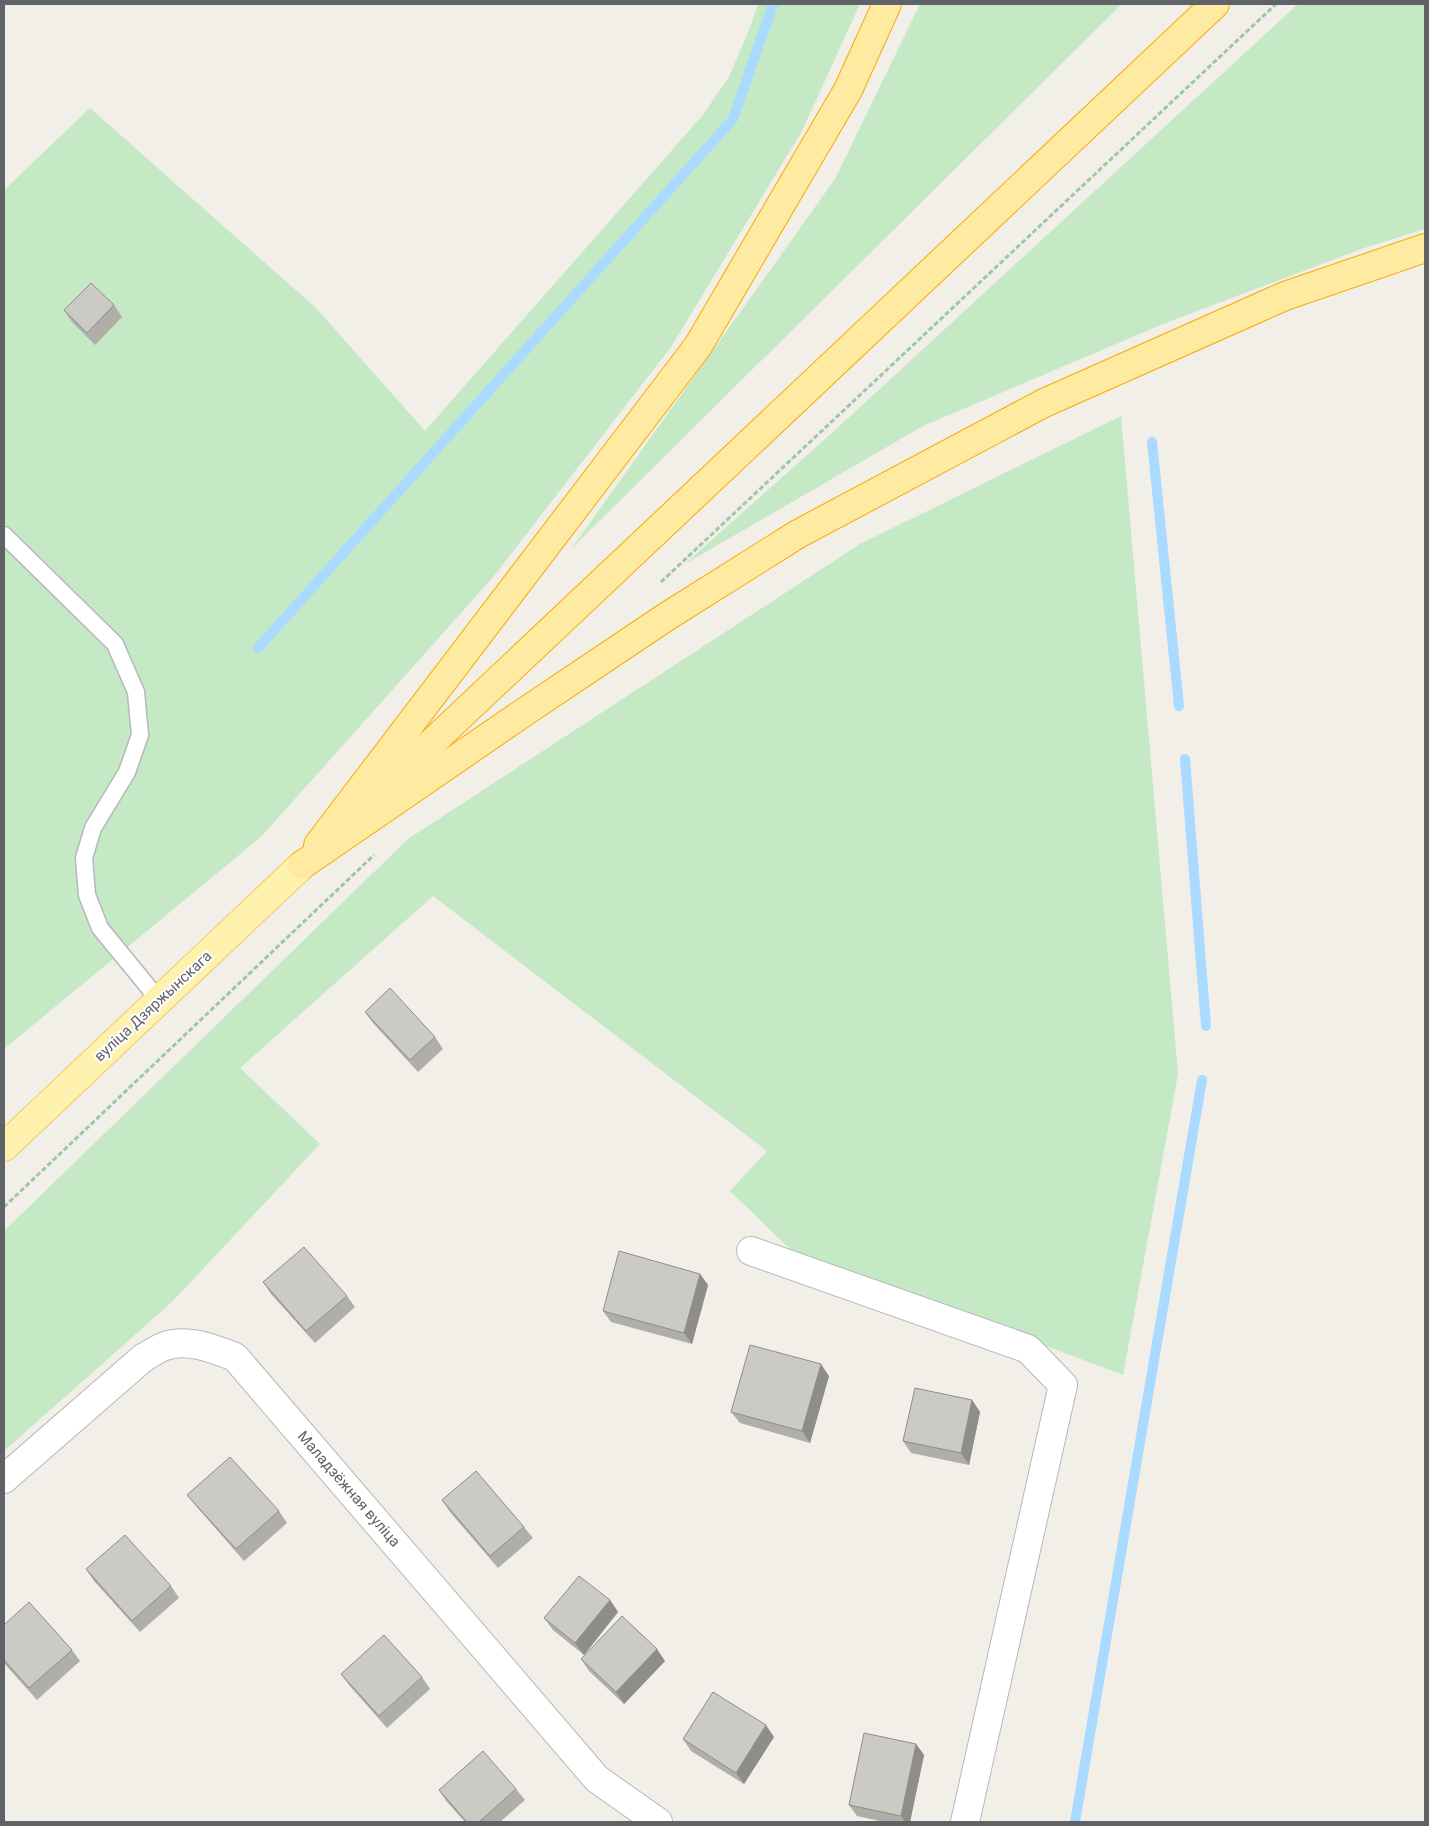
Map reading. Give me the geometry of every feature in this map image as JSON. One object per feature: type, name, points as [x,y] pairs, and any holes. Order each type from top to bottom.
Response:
[{"type":"highway","points":[[302,865],[698,346],[848,90],[887,4]]},
{"type":"highway","points":[[302,865],[1215,4]]},
{"type":"highway","points":[[302,865],[666,617],[798,534],[1044,404],[1285,296],[1425,248]]},
{"type":"main road","name":"вуліца Дзяржынскага","points":[[4,1147],[302,865]]},
{"type":"street","points":[[750,1251],[1028,1349],[1063,1385],[965,1822]]},
{"type":"street","name":"Маладзёжная вуліца","points":[[4,1478],[143,1358],[158,1350],[166,1346],[188,1343],[212,1348],[235,1357],[597,1779],[658,1822]]},
{"type":"lane","points":[[4,535],[115,644],[136,692],[140,735],[127,772],[93,828],[84,858],[87,895],[100,928],[159,1000]]},
{"type":"green space","points":[[758,4],[860,4],[802,131],[671,347],[494,576],[261,837],[4,1049],[4,190],[90,108],[316,308],[425,431],[702,116],[729,77]]},
{"type":"green space","points":[[920,4],[1122,4],[572,548],[835,179]]},
{"type":"green space","points":[[1298,4],[1425,4],[1425,229],[1364,248],[1163,324],[923,426],[685,564],[833,432]]},
{"type":"green space","points":[[1121,416],[1178,1074],[1123,1375],[790,1249],[730,1191],[767,1151],[433,896],[240,1068],[320,1144],[172,1302],[4,1451],[4,1231],[408,839],[860,544]]},
{"type":"building","points":[[91,283],[114,305],[87,333],[64,310]]},
{"type":"building","points":[[390,988],[435,1037],[410,1060],[365,1012]]},
{"type":"building","points":[[304,1247],[347,1296],[306,1331],[263,1282]]},
{"type":"building","points":[[619,1251],[700,1274],[684,1333],[603,1311]]},
{"type":"building","points":[[750,1345],[821,1364],[802,1431],[731,1412]]},
{"type":"building","points":[[915,1388],[972,1400],[961,1453],[903,1441]]},
{"type":"building","points":[[230,1457],[279,1511],[236,1549],[187,1495]]},
{"type":"building","points":[[476,1471],[524,1527],[490,1556],[442,1500]]},
{"type":"building","points":[[125,1535],[171,1586],[132,1621],[86,1569]]},
{"type":"building","points":[[579,1576],[610,1600],[575,1643],[544,1618]]},
{"type":"building","points":[[29,1602],[72,1650],[29,1688],[4,1660],[4,1625]]},
{"type":"building","points":[[622,1616],[657,1649],[616,1692],[581,1659]]},
{"type":"building","points":[[384,1635],[422,1677],[379,1716],[341,1674]]},
{"type":"building","points":[[713,1692],[766,1725],[736,1773],[683,1739]]},
{"type":"building","points":[[864,1733],[916,1744],[901,1816],[849,1805]]},
{"type":"building","points":[[483,1751],[516,1789],[479,1822],[467,1822],[439,1790]]},
{"type":"waterway","points":[[258,648],[733,119],[773,4]]},
{"type":"waterway","points":[[1152,442],[1179,706]]},
{"type":"waterway","points":[[1185,759],[1206,1026]]},
{"type":"waterway","points":[[1075,1822],[1202,1080]]}]
